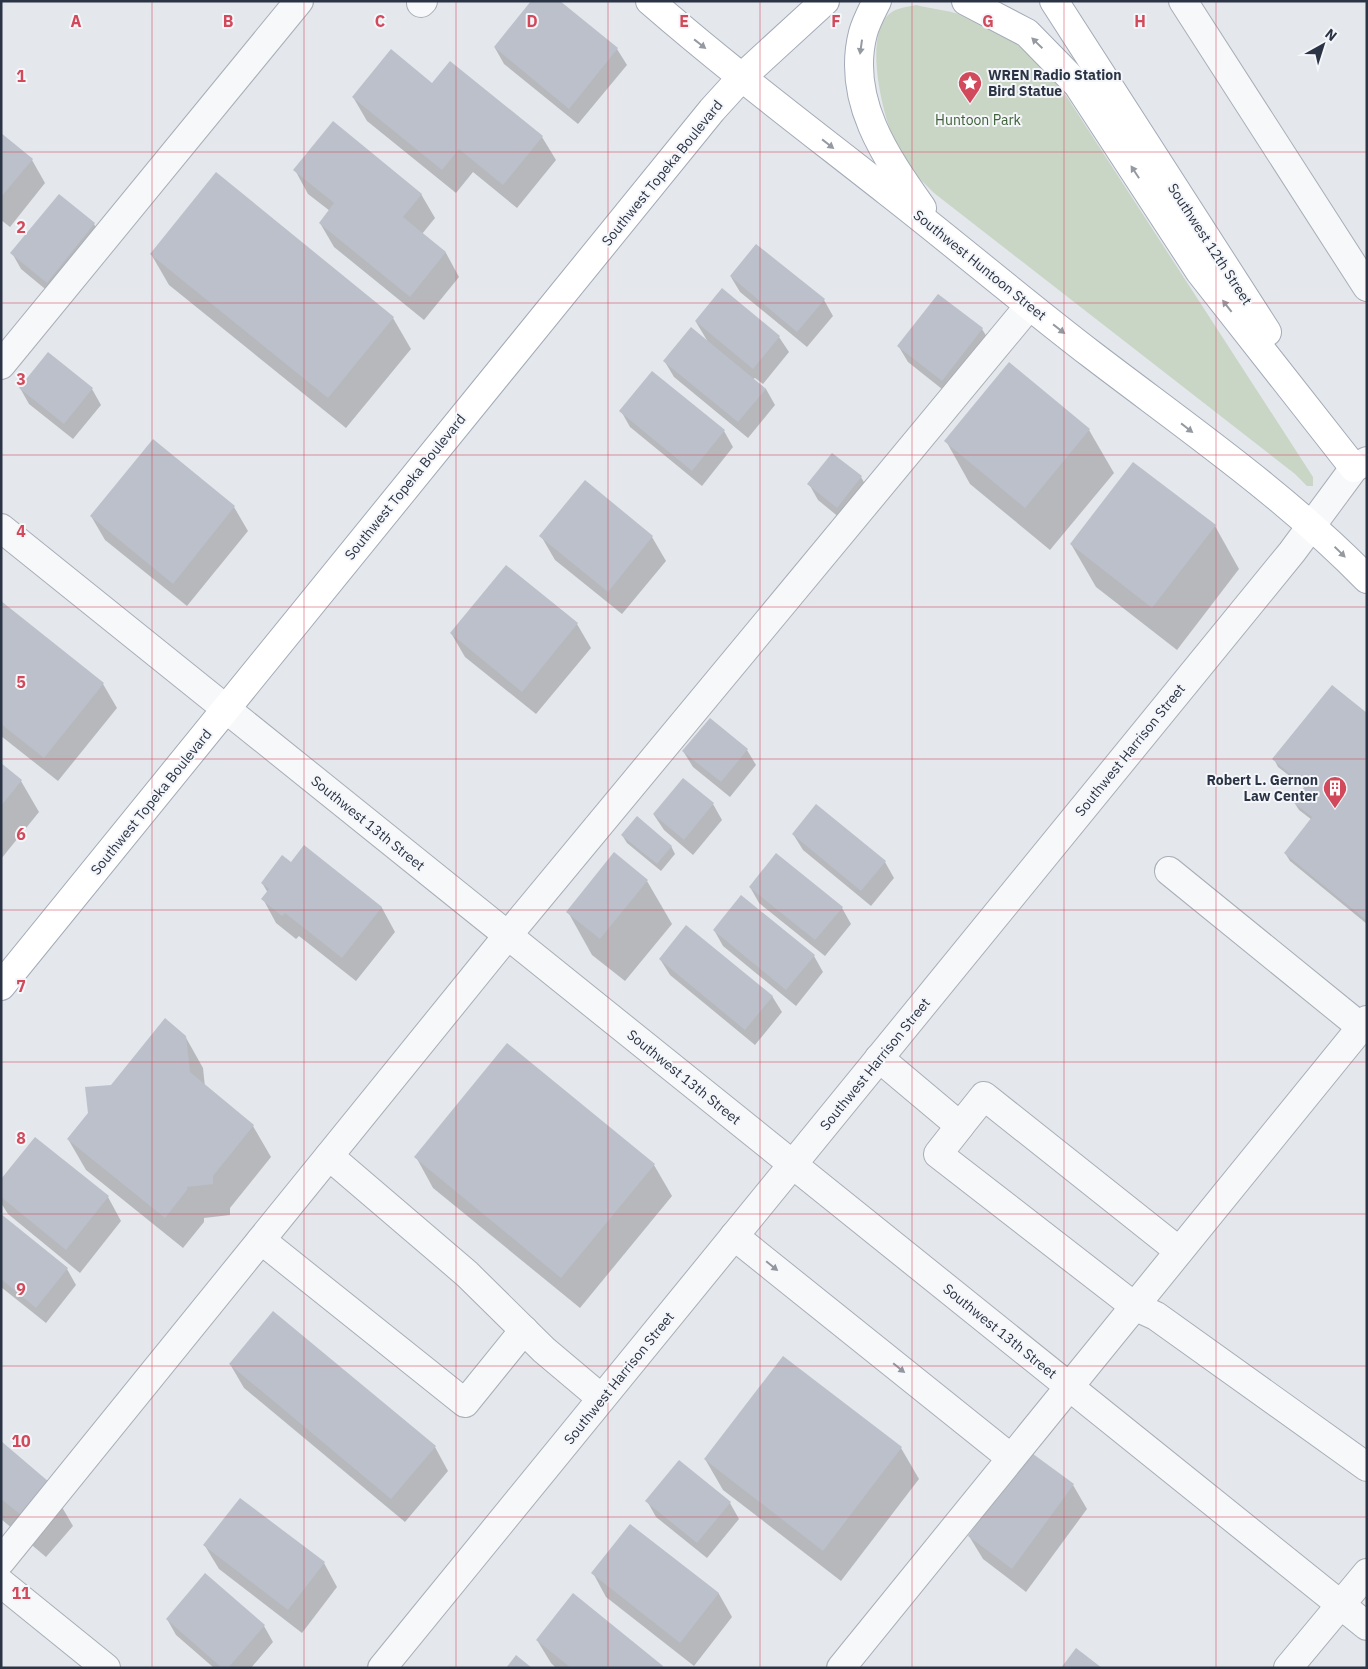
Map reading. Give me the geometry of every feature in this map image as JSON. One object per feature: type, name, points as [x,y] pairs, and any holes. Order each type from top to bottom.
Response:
[{"type":"main road","name":"Southwest Huntoon Street","points":[[650,1],[742,77],[939,232],[1029,306],[1312,526]]},
{"type":"main road","points":[[877,1],[863,32],[858,77],[868,117],[881,146],[939,232]]},
{"type":"main road","points":[[966,1],[1027,33],[1078,85],[1200,272],[1363,472]]},
{"type":"main road","name":"Southwest 12th Street","points":[[1054,1],[1363,472]]},
{"type":"main road","name":"Southwest Topeka Boulevard","points":[[1,986],[742,77],[827,2]]},
{"type":"main road","points":[[1312,526],[1367,579]]},
{"type":"street","points":[[1,365],[299,1]]},
{"type":"street","points":[[1183,1],[1367,287]]},
{"type":"street","points":[[1,1561],[508,935],[1029,306]]},
{"type":"street","name":"Southwest Harrison Street","points":[[382,1668],[1312,526],[1363,472]]},
{"type":"street","name":"Southwest 13th Street","points":[[1,528],[1367,1626]]},
{"type":"street","points":[[841,1668],[1364,1023],[1169,871]]},
{"type":"street","points":[[879,1058],[960,1126]]},
{"type":"street","points":[[1178,1251],[984,1096],[938,1154],[1134,1306],[1156,1316],[1367,1467]]},
{"type":"street","points":[[329,1156],[467,1274],[544,1350],[602,1398]]},
{"type":"street","points":[[734,1236],[1011,1458]]},
{"type":"street","points":[[261,1240],[465,1403],[524,1330]]},
{"type":"street","points":[[1288,1668],[1367,1573]]},
{"type":"street","points":[[1,1583],[106,1668]]},
{"type":"green space","name":"Huntoon Park","points":[[916,5],[963,15],[984,23],[1022,49],[1065,94],[1313,477],[1313,486],[1307,486],[1295,474],[934,193],[912,170],[901,155],[889,125],[883,105],[876,63],[880,27],[888,15],[897,9]]},
{"type":"building","points":[[531,1],[560,1],[618,48],[569,109],[494,47]]},
{"type":"building","points":[[391,49],[432,83],[450,61],[543,136],[503,185],[459,149],[442,170],[352,97]]},
{"type":"building","points":[[333,121],[422,194],[403,217],[446,252],[410,297],[319,223],[334,203],[293,170]]},
{"type":"building","points":[[1,133],[33,159],[1,197]]},
{"type":"building","points":[[216,172],[394,317],[328,398],[150,254]]},
{"type":"building","points":[[59,194],[95,223],[47,283],[10,253]]},
{"type":"building","points":[[756,244],[825,299],[797,332],[730,276]]},
{"type":"building","points":[[722,288],[780,336],[753,369],[695,321]]},
{"type":"building","points":[[938,294],[983,328],[942,381],[897,346]]},
{"type":"building","points":[[691,327],[766,389],[738,422],[663,361]]},
{"type":"building","points":[[48,352],[93,388],[64,424],[19,388]]},
{"type":"building","points":[[1009,362],[1090,429],[1025,508],[944,441]]},
{"type":"building","points":[[652,371],[725,430],[692,471],[619,411]]},
{"type":"building","points":[[153,439],[235,506],[173,584],[90,516]]},
{"type":"building","points":[[832,453],[862,476],[837,508],[807,484]]},
{"type":"building","points":[[1133,462],[1216,525],[1152,608],[1070,544]]},
{"type":"building","points":[[585,480],[653,536],[608,592],[539,536]]},
{"type":"building","points":[[506,565],[578,623],[522,692],[450,633]]},
{"type":"building","points":[[1,601],[104,683],[44,758],[1,724]]},
{"type":"building","name":"Robert L. Gernon Law Center","points":[[1332,685],[1367,713],[1367,921],[1284,853],[1312,817],[1293,802],[1305,786],[1272,759]]},
{"type":"building","points":[[710,718],[748,749],[721,782],[682,751]]},
{"type":"building","points":[[1,763],[22,780],[1,806]]},
{"type":"building","points":[[683,778],[714,803],[684,840],[653,814]]},
{"type":"building","points":[[816,804],[886,861],[861,891],[792,834]]},
{"type":"building","points":[[637,816],[672,846],[657,864],[621,835]]},
{"type":"building","points":[[304,845],[382,907],[342,958],[285,913],[282,916],[261,899],[269,889],[261,883],[282,855],[291,862]]},
{"type":"building","points":[[614,852],[648,880],[600,939],[566,912]]},
{"type":"building","points":[[776,853],[843,907],[815,940],[749,887]]},
{"type":"building","points":[[741,895],[815,955],[786,990],[713,930]]},
{"type":"building","points":[[686,925],[773,996],[745,1030],[659,959]]},
{"type":"building","points":[[165,1018],[186,1036],[190,1072],[254,1125],[213,1176],[213,1184],[187,1187],[187,1190],[165,1218],[67,1139],[88,1113],[85,1087],[111,1085]]},
{"type":"building","points":[[507,1043],[655,1164],[561,1278],[414,1157]]},
{"type":"building","points":[[35,1137],[109,1196],[66,1250],[1,1197],[1,1179]]},
{"type":"building","points":[[1,1214],[68,1268],[36,1308],[1,1279]]},
{"type":"building","points":[[273,1311],[436,1446],[391,1499],[229,1364]]},
{"type":"building","points":[[783,1356],[902,1447],[823,1551],[704,1459]]},
{"type":"building","points":[[1,1441],[49,1482],[21,1515],[1,1499]]},
{"type":"building","points":[[1029,1451],[1074,1484],[1012,1569],[968,1536]]},
{"type":"building","points":[[679,1460],[731,1502],[697,1543],[645,1501]]},
{"type":"building","points":[[240,1498],[325,1562],[288,1610],[203,1545]]},
{"type":"building","points":[[630,1524],[719,1593],[680,1643],[591,1573]]},
{"type":"building","points":[[205,1573],[265,1625],[228,1668],[222,1668],[166,1619]]},
{"type":"building","points":[[573,1593],[663,1666],[662,1668],[571,1668],[536,1640]]},
{"type":"building","points":[[1076,1648],[1102,1668],[1061,1668]]},
{"type":"building","points":[[516,1655],[532,1668],[506,1668]]},
{"type":"place","name":"WREN Radio Station Bird Statue","points":[[970,104]]},
{"type":"place","name":"Robert L. Gernon Law Center","points":[[1335,809]]}]
